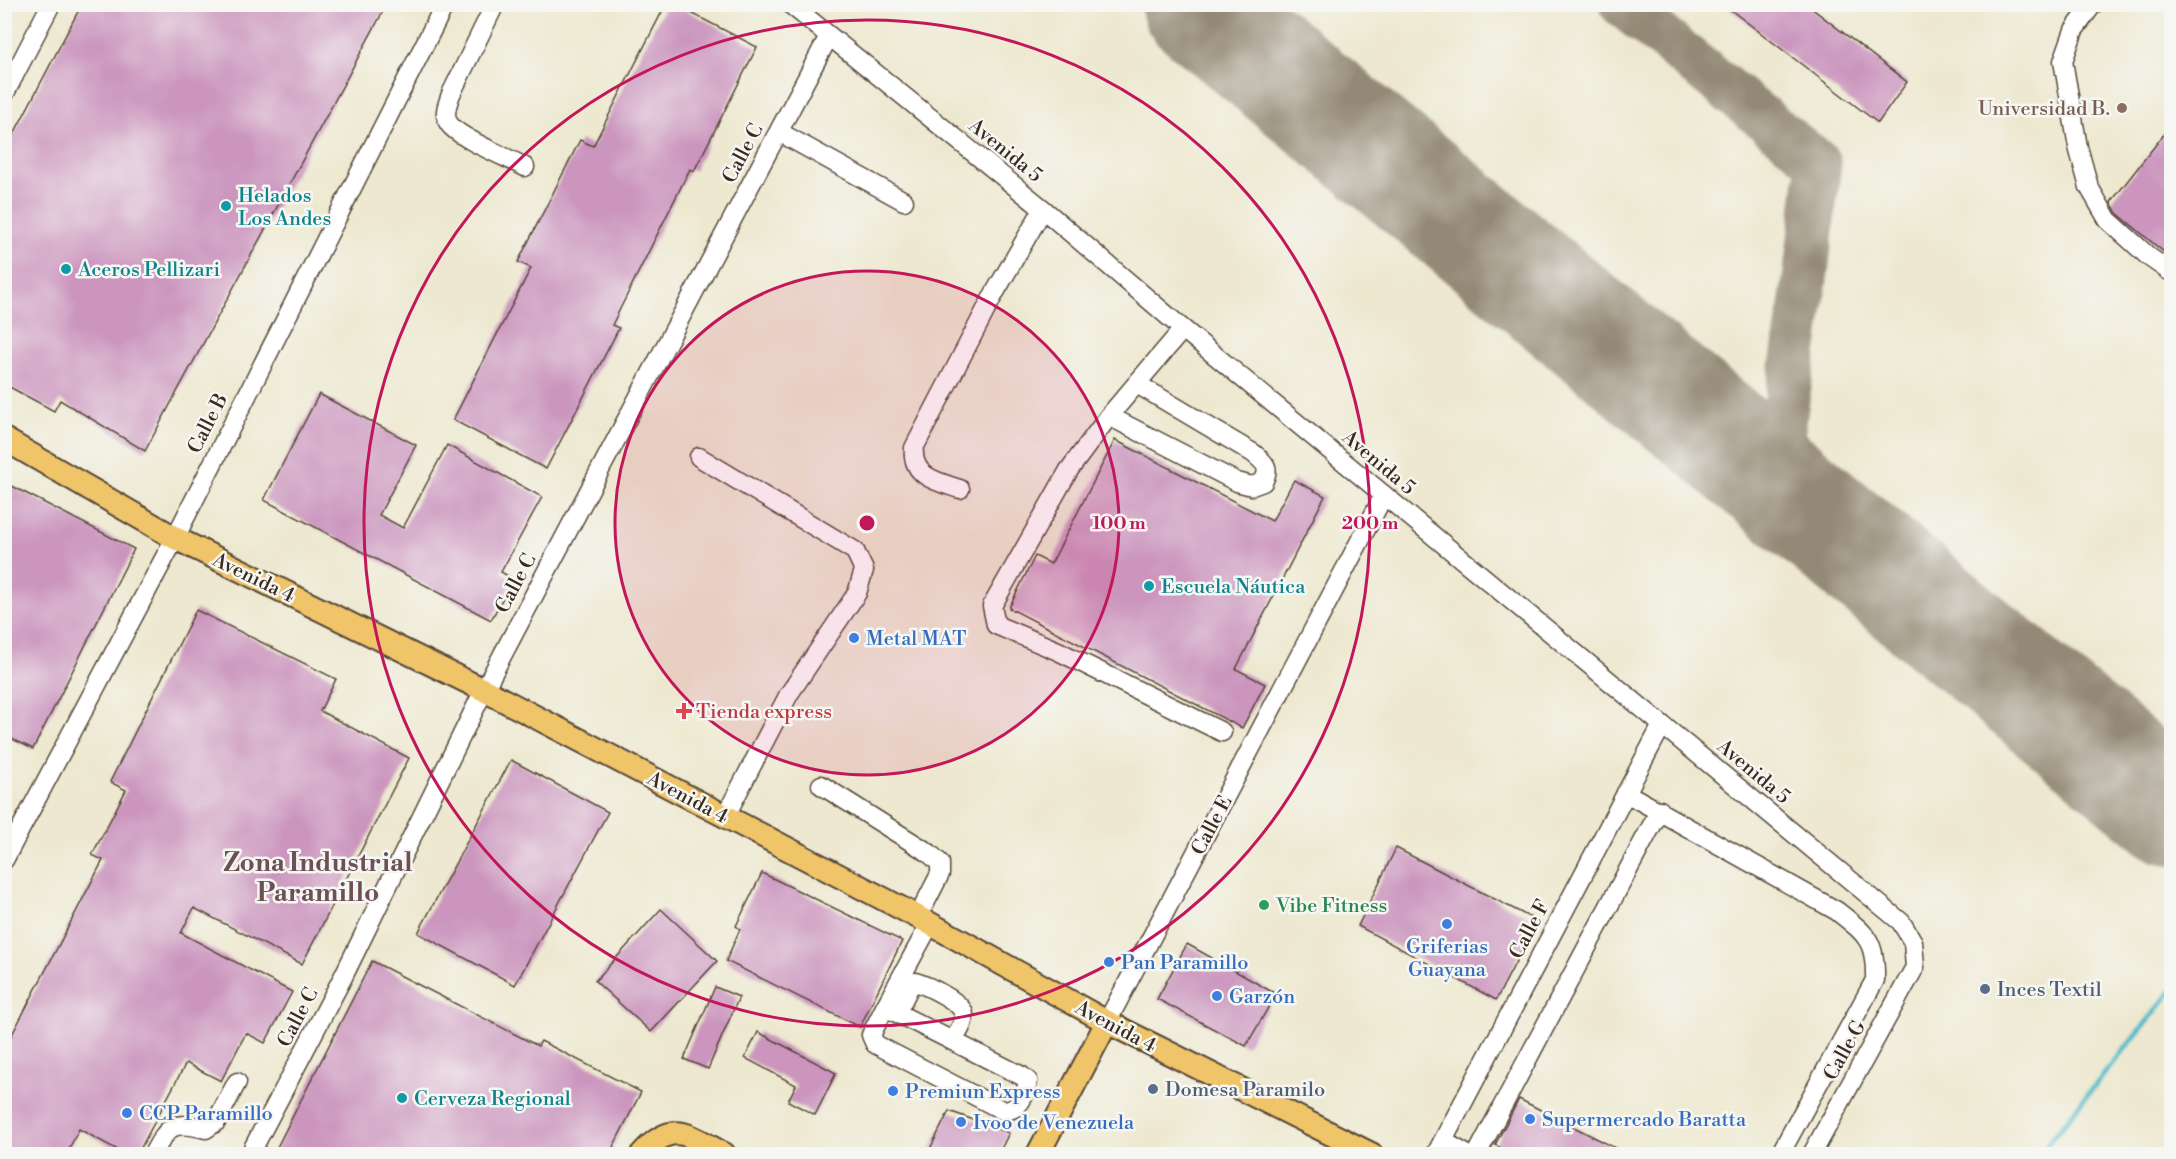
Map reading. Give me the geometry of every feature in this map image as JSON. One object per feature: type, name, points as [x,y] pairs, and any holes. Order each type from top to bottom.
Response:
[{"type":"main road","name":"Avenida 4","points":[[4,440],[174,538],[484,690],[924,921],[1107,1022],[1371,1155]]},
{"type":"main road","name":"Calle E","points":[[1038,1155],[1107,1022]]},
{"type":"main road","points":[[642,1155],[657,1137],[672,1132],[692,1137],[724,1155]]},
{"type":"street","points":[[4,95],[51,4]]},
{"type":"street","name":"Calle B","points":[[4,860],[174,538],[445,4]]},
{"type":"street","points":[[495,4],[451,94],[446,108],[448,122],[457,131],[525,166]]},
{"type":"street","name":"Avenida 5","points":[[790,4],[1043,209],[1184,329],[1901,922],[1912,942],[1915,967]]},
{"type":"street","points":[[2093,4],[2074,30],[2063,61],[2078,147],[2089,187],[2108,220],[2149,257],[2172,273]]},
{"type":"street","name":"Calle C","points":[[250,1155],[343,977],[484,690],[830,36]]},
{"type":"street","points":[[779,132],[904,201]]},
{"type":"street","points":[[960,489],[934,481],[922,474],[913,458],[914,448],[994,294],[1043,209]]},
{"type":"street","points":[[1184,329],[1109,416],[1070,470],[992,606],[996,625],[1059,651],[1222,732]]},
{"type":"street","points":[[1109,416],[1237,482],[1252,486],[1263,482],[1268,472],[1267,466],[1253,453],[1137,384]]},
{"type":"street","points":[[699,457],[855,551],[864,570],[857,593],[789,694],[725,817]]},
{"type":"street","name":"Calle E","points":[[1107,1022],[1384,495]]},
{"type":"street","name":"Calle F","points":[[1440,1148],[1662,725]]},
{"type":"street","points":[[821,785],[929,853],[940,863],[939,874],[924,921],[891,1010]]},
{"type":"street","points":[[1626,793],[1837,911],[1865,934],[1875,956],[1875,980],[1780,1155]]},
{"type":"street","points":[[1477,1155],[1660,810]]},
{"type":"street","name":"Calle G","points":[[1812,1155],[1915,967]]},
{"type":"street","points":[[891,1010],[1028,1081],[1017,1107],[1011,1111],[1004,1111],[875,1044],[872,1035],[891,1010],[910,986],[915,982],[924,984],[960,1005],[964,1011],[953,1041]]},
{"type":"street","points":[[153,1155],[170,1127],[181,1124],[206,1129],[216,1122],[237,1082]]},
{"type":"street","points":[[1440,1148],[1466,1155]]},
{"type":"building","points":[[82,4],[387,4],[145,451],[60,400],[54,411],[4,384],[4,153]]},
{"type":"building","points":[[666,4],[674,4],[757,47],[694,171],[690,169],[612,325],[619,328],[546,469],[453,420],[531,268],[518,262],[580,140],[593,146]]},
{"type":"building","points":[[1723,4],[1806,4],[1907,82],[1878,123]]},
{"type":"building","points":[[2172,124],[2172,259],[2117,213],[2111,202]]},
{"type":"building","points":[[319,394],[416,445],[379,515],[403,528],[447,445],[542,497],[501,572],[513,579],[491,620],[264,500]]},
{"type":"building","name":"Escuela Náutica","points":[[1115,440],[1272,521],[1294,480],[1325,496],[1236,669],[1265,684],[1242,728],[1009,608],[1035,556],[1051,564]]},
{"type":"building","points":[[4,482],[134,549],[33,749],[4,735]]},
{"type":"building","points":[[196,610],[336,679],[320,711],[409,758],[302,964],[194,908],[181,933],[292,992],[265,1043],[246,1033],[221,1081],[186,1063],[137,1155],[127,1155],[79,1129],[66,1155],[4,1155],[4,1050],[103,860],[92,855],[126,790],[110,782]]},
{"type":"building","points":[[511,760],[608,812],[515,985],[418,933]]},
{"type":"building","name":"Griferias Guayana","points":[[1396,848],[1537,921],[1496,1000],[1358,926]]},
{"type":"building","points":[[762,873],[902,941],[860,1027],[726,961],[740,929],[736,926]]},
{"type":"building","points":[[661,909],[717,961],[651,1032],[595,981]]},
{"type":"building","name":"Garzón","points":[[1187,944],[1276,994],[1246,1046],[1157,999]]},
{"type":"building","name":"Cerveza Regional","points":[[372,961],[538,1046],[541,1041],[641,1092],[609,1155],[273,1155]]},
{"type":"building","points":[[715,987],[739,997],[708,1069],[684,1059]]},
{"type":"building","points":[[758,1032],[836,1073],[815,1115],[788,1101],[796,1085],[745,1058]]},
{"type":"building","name":"Supermercado Baratta","points":[[1519,1099],[1629,1155],[1514,1155],[1495,1145]]},
{"type":"building","name":"Ivoo de Venezuela","points":[[949,1111],[1009,1133],[998,1155],[927,1155]]},
{"type":"waterway","points":[[2039,1154],[2172,991]]},
{"type":"taxiway","points":[[1621,4],[1819,163],[1806,272],[1775,482]]},
{"type":"runway","points":[[1197,4],[2172,809]]},
{"type":"place","name":"Universidad B.","points":[[2122,108]]},
{"type":"place","name":"Helados Los Andes","points":[[226,206]]},
{"type":"place","name":"Aceros Pellizari","points":[[66,269]]},
{"type":"place","name":"Escuela Náutica","points":[[1149,586]]},
{"type":"place","name":"Metal MAT","points":[[854,638]]},
{"type":"place","name":"Tienda express","points":[[684,711]]},
{"type":"place","name":"Vibe Fitness","points":[[1264,905]]},
{"type":"place","name":"Griferias Guayana","points":[[1447,924]]},
{"type":"place","name":"Pan Paramillo","points":[[1109,962]]},
{"type":"place","name":"Inces Textil","points":[[1985,989]]},
{"type":"place","name":"Garzón","points":[[1217,996]]},
{"type":"place","name":"Domesa Paramilo","points":[[1153,1089]]},
{"type":"place","name":"Premiun Express","points":[[893,1091]]},
{"type":"place","name":"Cerveza Regional","points":[[402,1098]]},
{"type":"place","name":"CCP Paramillo","points":[[127,1113]]},
{"type":"place","name":"Supermercado Baratta","points":[[1530,1119]]},
{"type":"place","name":"Ivoo de Venezuela","points":[[961,1122]]},
{"type":"district","name":"Zona Industrial Paramillo","points":[[318,877]]}]
